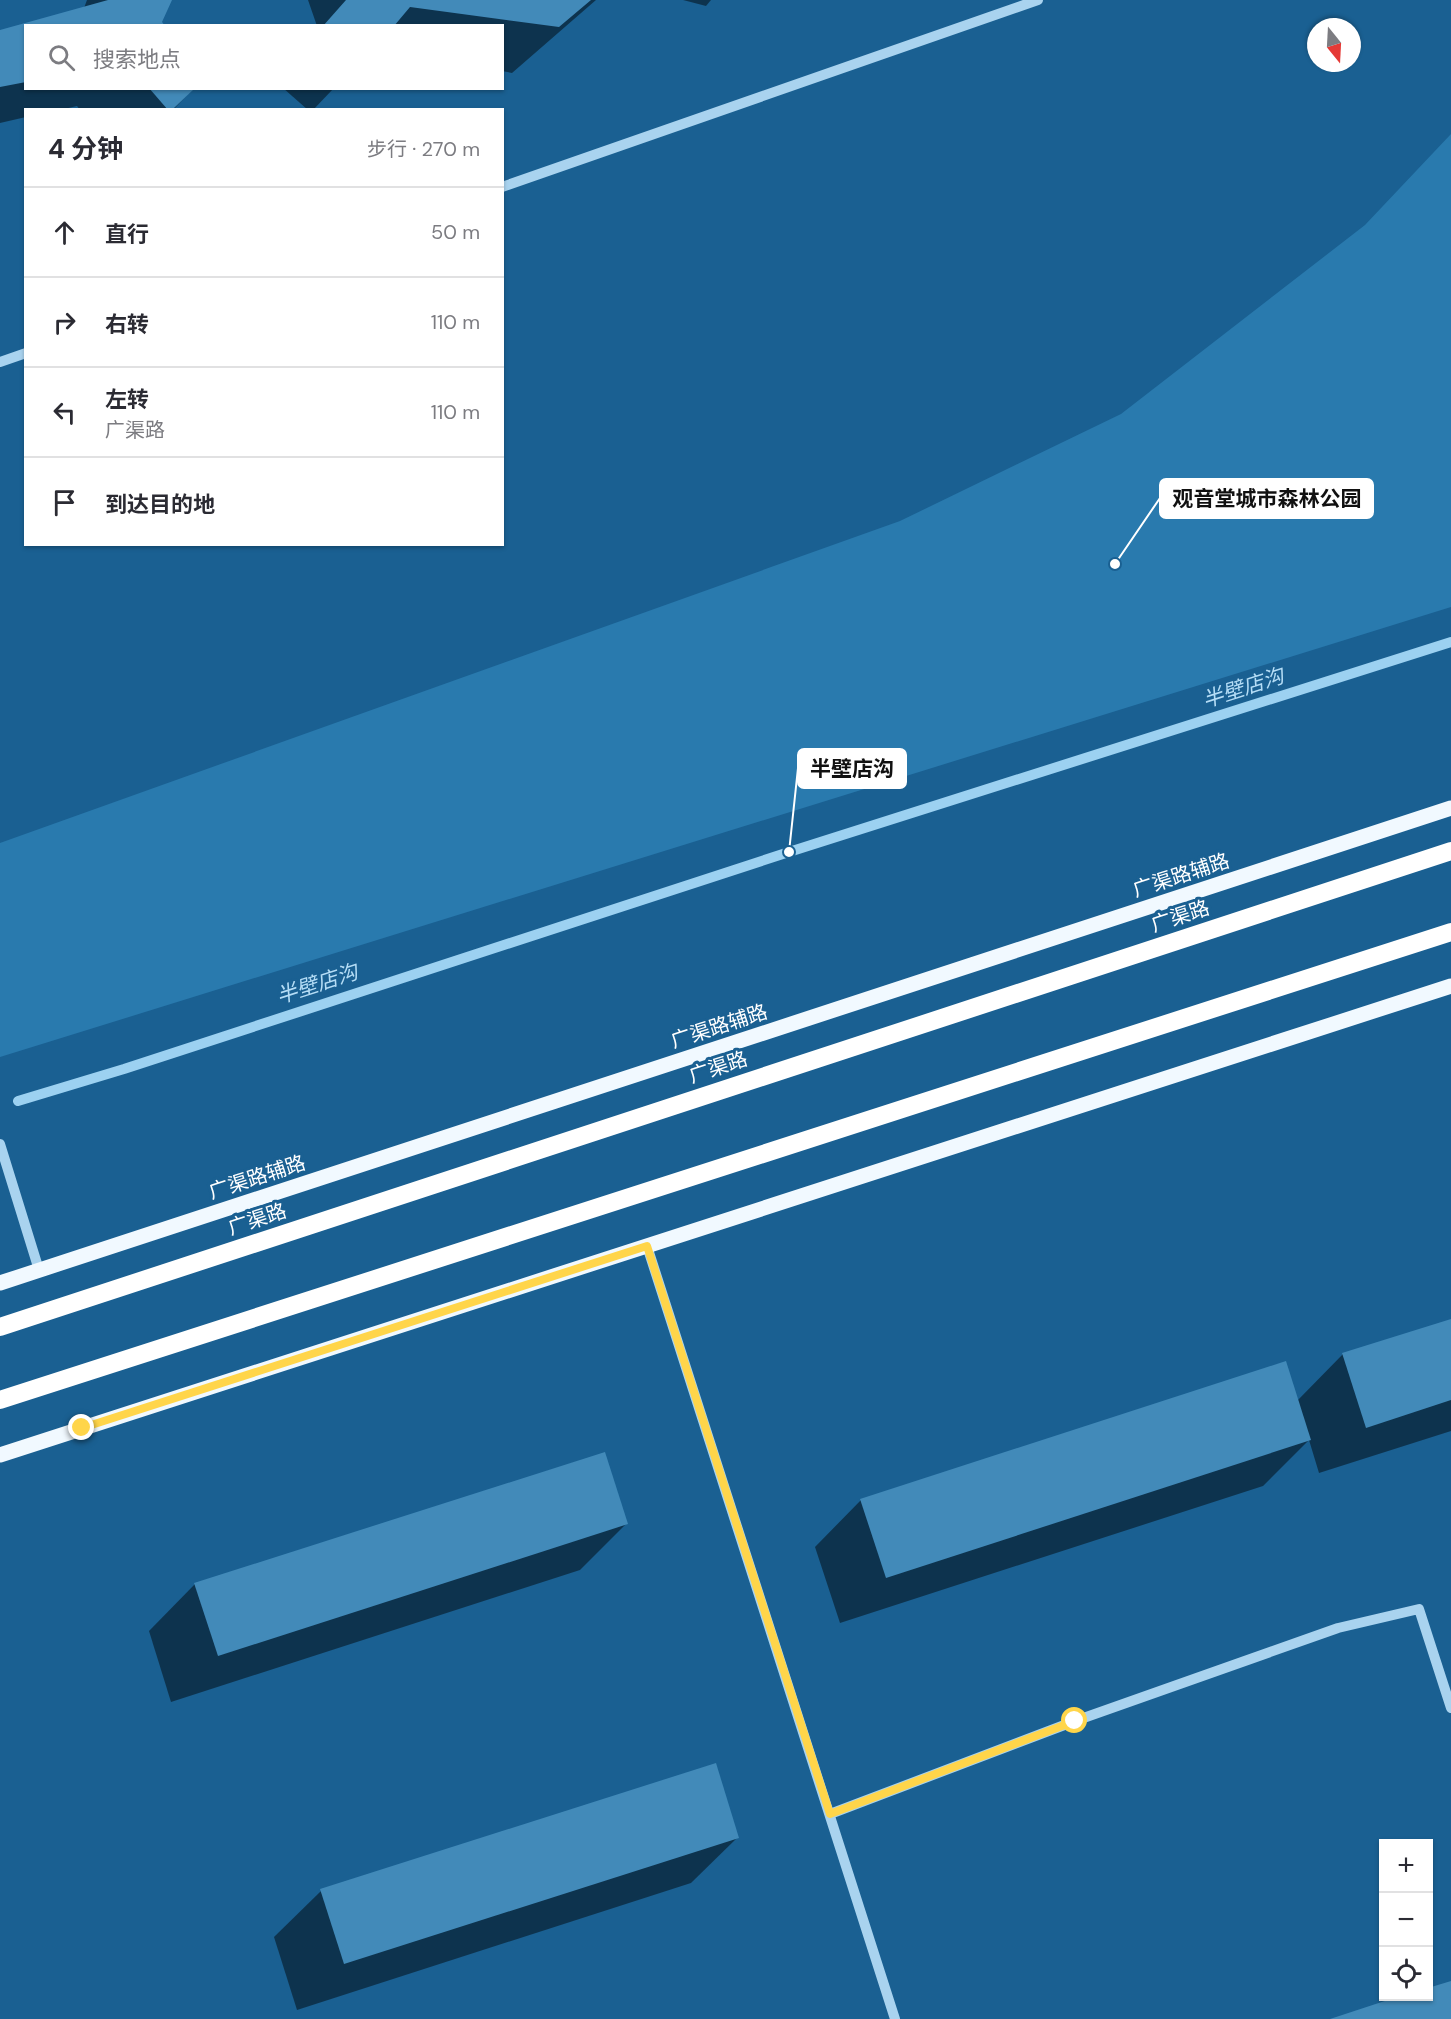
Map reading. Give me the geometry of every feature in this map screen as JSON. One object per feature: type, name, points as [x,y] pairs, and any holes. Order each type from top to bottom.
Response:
[{"type":"highway","name":"广渠路","points":[[0,1328],[1451,851]]},
{"type":"highway","points":[[0,1400],[1451,932]]},
{"type":"main road","name":"广渠路辅路","points":[[0,1283],[1451,808]]},
{"type":"main road","points":[[0,1455],[1451,986]]},
{"type":"street","points":[[504,186],[1038,0]]},
{"type":"street","points":[[0,362],[24,354]]},
{"type":"street","points":[[0,1144],[39,1270]]},
{"type":"street","points":[[647,1246],[896,2019]]},
{"type":"street","points":[[830,1814],[1075,1721],[1338,1628],[1419,1610],[1451,1708]]},
{"type":"shaded area","points":[[1451,134],[1451,607],[0,1057],[0,843],[900,521],[1121,414],[1365,225]]},
{"type":"building","points":[[108,0],[172,0],[162,22],[164,24],[24,24],[24,82],[0,87],[0,30]]},
{"type":"building","points":[[346,0],[591,0],[559,27],[410,7],[396,24],[325,24]]},
{"type":"building","points":[[151,90],[193,90],[174,108],[166,108]]},
{"type":"building","points":[[1451,1319],[1451,1400],[1366,1428],[1342,1353]]},
{"type":"building","points":[[1286,1361],[1311,1440],[886,1578],[860,1499]]},
{"type":"building","points":[[605,1452],[628,1524],[218,1656],[194,1583]]},
{"type":"building","points":[[716,1763],[739,1838],[344,1964],[320,1889]]},
{"type":"building","points":[[1451,1981],[1451,2019],[1330,2019],[1385,2001],[1433,2001],[1433,1986]]},
{"type":"waterway","name":"半壁店沟","points":[[18,1101],[124,1069],[789,852],[1451,642]]},
{"type":"place","name":"观音堂城市森林公园","points":[[1115,564]]},
{"type":"place","name":"半壁店沟","points":[[789,852]]},
{"type":"route","points":[[82,1428],[647,1246],[830,1814],[1075,1721]]}]
